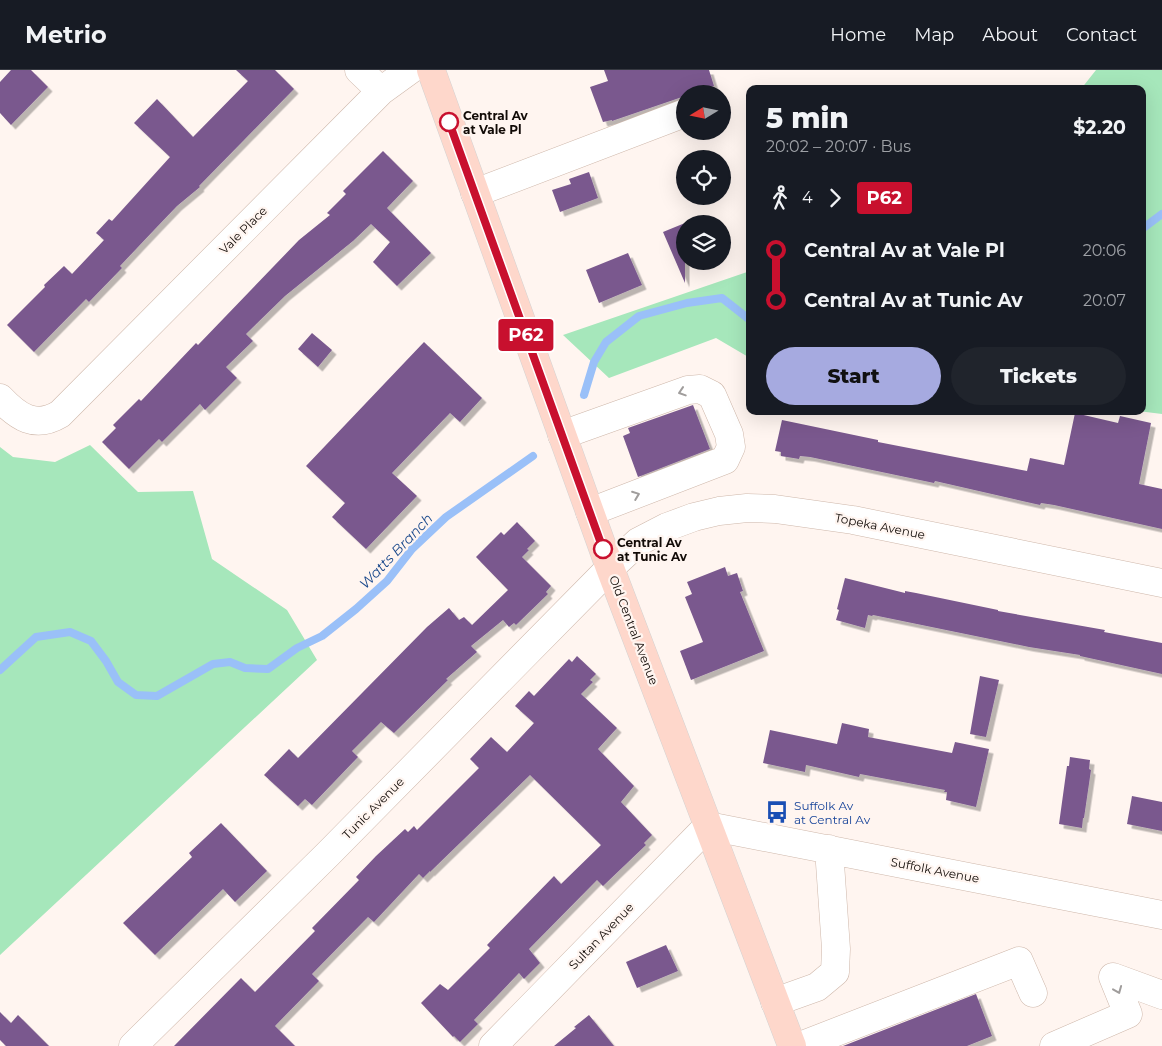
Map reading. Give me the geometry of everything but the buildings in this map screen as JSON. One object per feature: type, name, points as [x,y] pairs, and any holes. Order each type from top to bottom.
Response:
[{"type":"main road","name":"Old Central Avenue","points":[[431,70],[610,568],[792,1046]]},
{"type":"street","points":[[360,70],[381,91]]},
{"type":"street","name":"Vale Place","points":[[0,398],[20,416],[29,420],[39,421],[53,418],[60,414],[381,91],[410,70]]},
{"type":"street","points":[[475,194],[676,116]]},
{"type":"street","points":[[562,435],[688,390],[700,389],[712,395],[729,434],[731,447],[725,460],[590,512]]},
{"type":"street","name":"Topeka Avenue","points":[[610,568],[638,542],[667,527],[694,517],[719,511],[747,508],[774,509],[853,520],[1162,583]]},
{"type":"street","name":"Tunic Avenue","points":[[133,1046],[328,854],[610,568]]},
{"type":"street","name":"Suffolk Avenue","points":[[708,826],[1162,915]]},
{"type":"street","name":"Sultan Avenue","points":[[497,1044],[708,826]]},
{"type":"street","points":[[775,1002],[818,987],[835,972],[836,949],[829,849]]},
{"type":"street","points":[[800,1046],[1019,961],[1033,993]]},
{"type":"street","points":[[1054,1046],[1128,1014],[1113,977],[1162,995]]},
{"type":"green space","points":[[1096,70],[1162,70],[1162,414],[1146,412],[1146,85],[1084,85]]},
{"type":"green space","points":[[746,272],[746,356],[716,338],[609,378],[563,335]]},
{"type":"green space","points":[[90,445],[138,492],[193,491],[212,559],[287,610],[317,660],[0,955],[0,447],[13,457],[55,462]]},
{"type":"waterway","name":"Watts Branch","points":[[1146,226],[1162,214]]},
{"type":"waterway","name":"Watts Branch","points":[[584,395],[594,362],[606,342],[639,316],[687,303],[722,298],[746,317]]},
{"type":"waterway","name":"Watts Branch","points":[[0,670],[36,637],[70,632],[91,641],[106,661],[118,682],[136,695],[157,696],[213,664],[230,662],[245,668],[268,669],[297,648],[322,636],[356,609],[387,581],[412,549],[446,517],[533,456]]},
{"type":"bus line","name":"P62","points":[[449,122],[603,549]]},
{"type":"place","name":"Central Av at Vale Pl","points":[[449,122]]},
{"type":"place","name":"Central Av at Tunic Av","points":[[603,549]]},
{"type":"place","name":"Suffolk Av at Central Av","points":[[777,812]]}]
